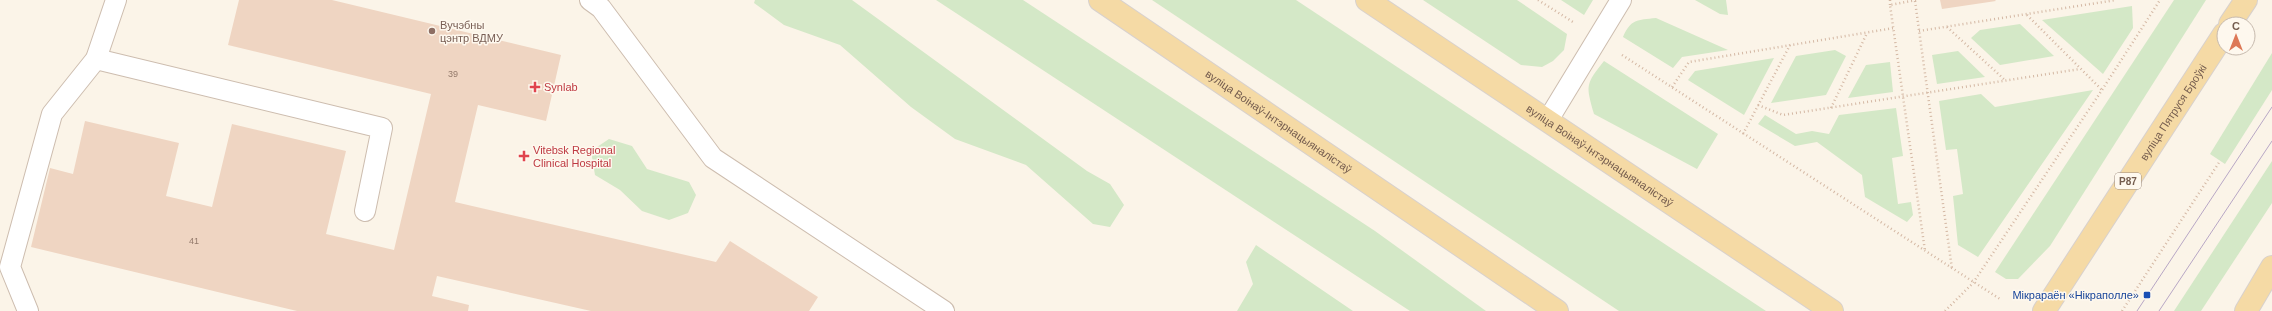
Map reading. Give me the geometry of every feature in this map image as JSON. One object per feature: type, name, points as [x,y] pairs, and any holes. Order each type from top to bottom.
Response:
[{"type":"main road","name":"вуліца Воінаў-Інтэрнацыяналістаў","points":[[1100,0],[1557,311]]},
{"type":"main road","name":"вуліца Воінаў-Інтэрнацыяналістаў","points":[[1367,0],[1832,311]]},
{"type":"main road","points":[[2235,16],[2246,0]]},
{"type":"main road","name":"вуліца Пятруся Броўкі","points":[[2044,311],[2216,46]]},
{"type":"main road","points":[[2246,311],[2272,268]]},
{"type":"lane","points":[[28,311],[10,266],[52,114],[96,59],[116,0]]},
{"type":"lane","points":[[590,0],[601,8],[713,158],[944,311]]},
{"type":"lane","points":[[1548,120],[1621,0]]},
{"type":"lane","points":[[96,59],[382,128],[365,211]]},
{"type":"path","points":[[1538,0],[1952,270],[2000,299]]},
{"type":"path","points":[[1890,0],[1925,252]]},
{"type":"path","points":[[1890,5],[1915,0],[1952,270]]},
{"type":"path","points":[[1919,31],[2116,0]]},
{"type":"path","points":[[1945,311],[1973,283],[2102,90],[2160,0]]},
{"type":"path","points":[[2027,14],[2102,90]]},
{"type":"path","points":[[1946,27],[2006,81]]},
{"type":"path","points":[[1672,87],[1689,62],[1894,28]]},
{"type":"path","points":[[1831,108],[1867,33]]},
{"type":"path","points":[[1743,134],[1790,45]]},
{"type":"path","points":[[1758,105],[1783,115],[2080,69]]},
{"type":"path","points":[[2122,311],[2220,161]]},
{"type":"green space","points":[[755,0],[852,0],[1087,171],[1110,184],[1124,205],[1110,227],[1093,224],[1026,165],[955,139],[911,107],[840,45],[784,25],[754,3]]},
{"type":"green space","points":[[936,0],[1023,0],[1375,231],[1486,311],[1410,311]]},
{"type":"green space","points":[[1152,0],[1296,0],[1766,311],[1619,311]]},
{"type":"green space","points":[[1423,0],[1517,0],[1567,34],[1564,50],[1553,61],[1542,67],[1521,65]]},
{"type":"green space","points":[[1561,0],[1593,0],[1584,15]]},
{"type":"green space","points":[[1695,0],[1726,0],[1728,15],[1720,14]]},
{"type":"green space","points":[[2174,0],[2206,0],[2050,246],[2018,279],[2006,279],[1995,272]]},
{"type":"green space","points":[[2132,6],[2133,28],[2103,74],[2042,20]]},
{"type":"green space","points":[[1656,18],[1728,50],[1682,57],[1673,68],[1623,37],[1629,27],[1635,22],[1644,19]]},
{"type":"green space","points":[[2020,24],[2054,56],[2000,65],[1971,38],[1980,30]]},
{"type":"green space","points":[[1835,50],[1846,56],[1826,95],[1771,103],[1796,56]]},
{"type":"green space","points":[[1958,51],[1985,77],[1937,84],[1932,55]]},
{"type":"green space","points":[[2272,53],[2272,90],[2225,164],[2210,154]]},
{"type":"green space","points":[[1774,58],[1744,115],[1688,80],[1695,71]]},
{"type":"green space","points":[[1604,61],[1718,134],[1697,169],[1594,114],[1589,86],[1593,75]]},
{"type":"green space","points":[[1890,62],[1893,92],[1848,98],[1866,65]]},
{"type":"green space","points":[[2093,90],[1978,257],[1958,245],[1953,196],[1963,194],[1957,149],[1946,150],[1939,101],[1981,94],[1995,107]]},
{"type":"green space","points":[[1896,108],[1903,156],[1892,158],[1898,204],[1911,202],[1913,215],[1907,222],[1865,197],[1862,175],[1817,142],[1795,146],[1758,124],[1765,115],[1796,134],[1812,131],[1829,134],[1839,115]]},
{"type":"green space","points":[[609,139],[632,146],[647,169],[689,182],[696,195],[688,213],[669,220],[642,211],[620,190],[595,175],[591,151]]},
{"type":"green space","points":[[2272,161],[2272,203],[2201,311],[2174,311]]},
{"type":"green space","points":[[1256,245],[1353,311],[1237,311],[1253,284],[1246,262]]},
{"type":"building","points":[[239,0],[332,0],[561,55],[546,121],[478,105],[455,202],[716,262],[730,241],[818,297],[809,311],[591,311],[437,276],[432,296],[469,305],[468,311],[297,311],[31,247],[50,168],[73,174],[85,121],[179,143],[166,196],[212,207],[232,124],[346,151],[326,234],[394,250],[431,94],[228,45]]},
{"type":"building","points":[[1940,0],[1995,0],[1996,1],[1942,9]]},
{"type":"tram line","points":[[2137,311],[2272,107]]},
{"type":"tram line","points":[[2159,311],[2272,141]]},
{"type":"place","name":"Вучэбны цэнтр ВДМУ","points":[[432,31]]},
{"type":"place","name":"Synlab","points":[[535,87]]},
{"type":"place","name":"Vitebsk Regional Clinical Hospital","points":[[524,156]]},
{"type":"place","name":"Мікрараён «Нікраполле»","points":[[2147,295]]}]
